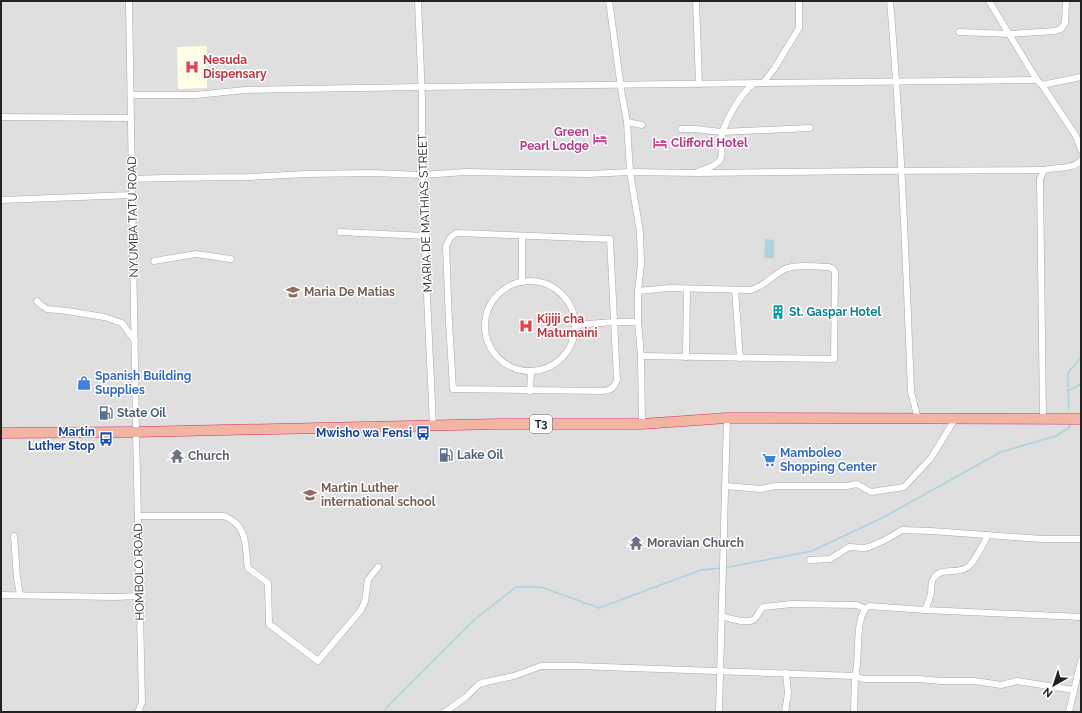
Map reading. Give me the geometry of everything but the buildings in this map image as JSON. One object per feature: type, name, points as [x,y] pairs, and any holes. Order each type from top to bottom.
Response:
[{"type":"highway","name":"T3","points":[[1,433],[136,432],[434,425],[642,424],[727,418],[1081,419]]},
{"type":"street","name":"NYUMBA TATU ROAD","points":[[130,1],[136,432]]},
{"type":"street","name":"MARIA DE MATHIAS STREET","points":[[418,1],[428,338],[434,425]]},
{"type":"street","points":[[609,1],[620,84],[627,122],[630,172],[640,232],[641,264],[638,291],[638,322],[641,356],[642,424]]},
{"type":"street","points":[[696,1],[699,84]]},
{"type":"street","points":[[763,83],[774,69],[799,28],[799,1]]},
{"type":"street","points":[[890,1],[897,82],[902,171],[911,392],[918,419]]},
{"type":"street","points":[[989,1],[1077,140],[1081,150]]},
{"type":"street","points":[[959,32],[1010,34],[1056,31],[1061,29],[1065,23],[1066,1]]},
{"type":"street","points":[[131,95],[196,95],[238,90],[620,84],[1040,82],[1081,77]]},
{"type":"street","points":[[696,173],[714,165],[720,159],[722,154],[722,132],[731,113],[754,83]]},
{"type":"street","points":[[1,117],[131,118]]},
{"type":"street","points":[[627,122],[642,125]]},
{"type":"street","points":[[681,129],[722,132],[810,128]]},
{"type":"street","points":[[1077,140],[1081,133]]},
{"type":"street","points":[[132,179],[373,173],[422,176],[465,172],[588,174],[630,172],[696,173],[1044,170],[1069,167],[1080,161]]},
{"type":"street","points":[[1043,418],[1040,179],[1044,170]]},
{"type":"street","points":[[1,200],[132,195]]},
{"type":"street","points":[[340,232],[426,236]]},
{"type":"street","points":[[456,233],[522,236],[610,239],[617,380],[611,390],[603,392],[453,389],[448,322],[446,246],[450,238],[456,233]]},
{"type":"street","points":[[522,236],[522,282]]},
{"type":"street","points":[[154,261],[196,254],[231,259]]},
{"type":"street","points":[[638,291],[662,288],[735,290],[754,289],[790,267],[829,266],[835,272],[834,360],[641,356]]},
{"type":"street","points":[[522,282],[538,282],[552,287],[564,296],[572,310],[576,324],[572,345],[566,354],[551,367],[541,370],[519,370],[507,365],[491,348],[486,336],[486,318],[493,301],[501,292],[522,282]]},
{"type":"street","points":[[686,357],[687,289]]},
{"type":"street","points":[[735,290],[740,358]]},
{"type":"street","points":[[37,301],[48,309],[104,317],[122,323],[134,341]]},
{"type":"street","points":[[576,324],[638,322]]},
{"type":"street","points":[[530,391],[531,371]]},
{"type":"street","points":[[720,712],[721,616],[724,564],[727,418]]},
{"type":"street","points":[[725,486],[761,489],[776,486],[847,486],[857,484],[871,492],[904,487],[930,458],[955,419]]},
{"type":"street","name":"HOMBOLO ROAD","points":[[136,432],[142,702],[138,712]]},
{"type":"street","points":[[138,516],[224,516],[232,519],[244,533],[248,568],[268,583],[269,624],[318,661],[361,610],[365,601],[368,580],[378,567]]},
{"type":"street","points":[[810,560],[830,559],[849,547],[870,547],[902,530],[1042,539],[1081,539]]},
{"type":"street","points":[[925,610],[931,593],[932,581],[935,576],[940,572],[963,570],[968,568],[988,535]]},
{"type":"street","points":[[14,536],[17,578],[20,595]]},
{"type":"street","points":[[1,595],[139,596]]},
{"type":"street","points":[[721,616],[743,621],[751,621],[762,608],[786,604],[857,605],[865,609]]},
{"type":"street","points":[[854,712],[855,676],[858,666],[861,620],[865,609],[870,606],[1081,617]]},
{"type":"street","points":[[1069,712],[1081,661]]},
{"type":"street","points":[[444,712],[466,697],[480,684],[514,676],[541,666],[786,673],[855,676],[863,679],[919,679],[941,682],[975,681],[1001,685],[1017,681],[1074,690]]},
{"type":"street","points":[[786,673],[788,693],[786,712]]},
{"type":"shaded area","points":[[1,1],[1081,1],[1081,712],[1,712]]},
{"type":"shaded area","name":"Nesuda Dispensary","points":[[207,46],[207,88],[178,89],[177,47]]},
{"type":"water","points":[[765,239],[774,240],[774,258],[764,258]]},
{"type":"waterway","points":[[1068,391],[1068,373],[1081,357]]},
{"type":"waterway","points":[[1069,409],[1068,391],[1081,384]]},
{"type":"waterway","points":[[724,568],[812,551],[884,517],[1001,452],[1056,436],[1070,427],[1069,423]]},
{"type":"waterway","points":[[385,712],[386,708],[474,620],[516,587],[541,587],[599,608],[701,570],[721,568]]},
{"type":"place","name":"Nesuda Dispensary","points":[[192,67]]},
{"type":"place","name":"Green Pearl Lodge","points":[[600,139]]},
{"type":"place","name":"Clifford Hotel","points":[[660,143]]},
{"type":"place","name":"Maria De Matias","points":[[293,292]]},
{"type":"place","name":"St. Gaspar Hotel","points":[[778,312]]},
{"type":"place","name":"Kijiji cha Matumaini","points":[[526,326]]},
{"type":"place","name":"Spanish Building Supplies","points":[[84,383]]},
{"type":"place","name":"State Oil","points":[[106,413]]},
{"type":"place","name":"Mwisho wa Fensi","points":[[423,433]]},
{"type":"place","name":"Martin Luther Stop","points":[[106,439]]},
{"type":"place","name":"Lake Oil","points":[[446,455]]},
{"type":"place","name":"Church","points":[[177,456]]},
{"type":"place","name":"Mamboleo Shopping Center","points":[[769,460]]},
{"type":"place","name":"Martin Luther international school","points":[[310,495]]},
{"type":"place","name":"Moravian Church","points":[[636,543]]}]
